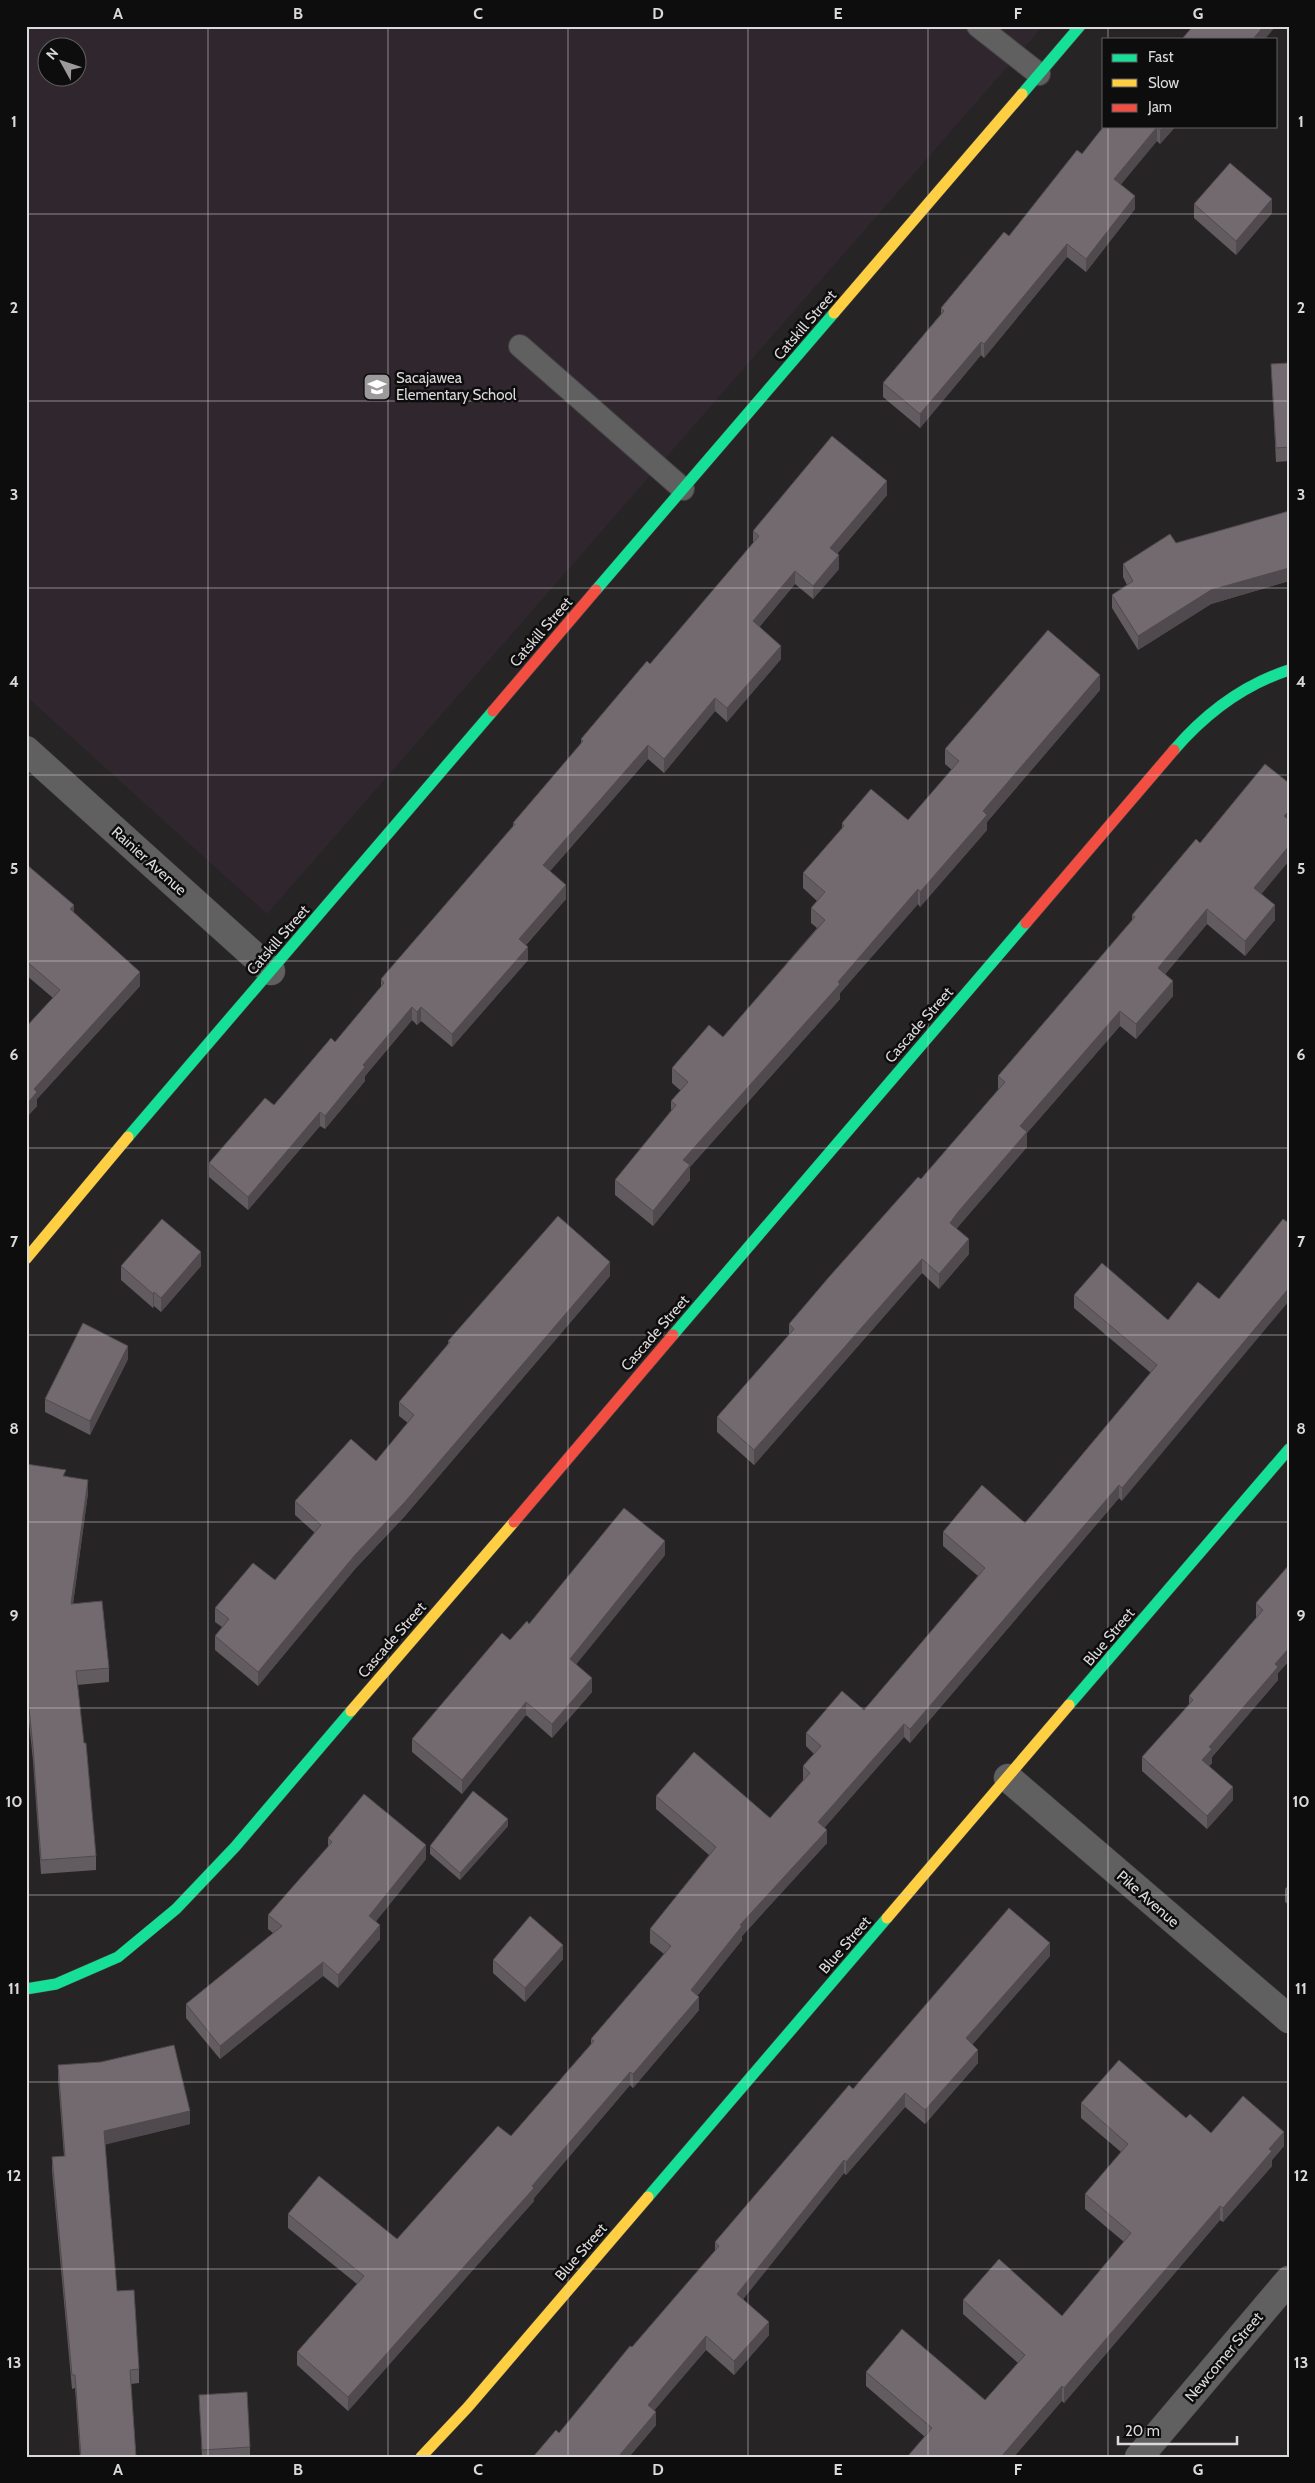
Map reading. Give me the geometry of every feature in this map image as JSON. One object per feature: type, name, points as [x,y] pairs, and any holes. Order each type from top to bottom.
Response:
[{"type":"street","name":"Catskill Street","points":[[26,1259],[43,1236],[1080,26]]},
{"type":"street","name":"Cascade Street","points":[[26,1989],[56,1984],[118,1957],[176,1909],[241,1839],[1182,740],[1219,704],[1266,676],[1289,670]]},
{"type":"street","name":"Rainier Avenue","points":[[26,750],[271,971]]},
{"type":"street","name":"Blue Street","points":[[420,2457],[475,2399],[1289,1449]]},
{"type":"street","name":"Pike Avenue","points":[[1008,1778],[1289,2019]]},
{"type":"street","name":"Newcomer Street","points":[[1139,2457],[1289,2280]]},
{"type":"lane","points":[[978,26],[1039,74]]},
{"type":"lane","points":[[520,346],[683,489]]},
{"type":"shaded area","name":"Sacajawea Elementary School","points":[[26,26],[1043,26],[267,914],[26,696]]},
{"type":"building","points":[[1193,26],[1264,26],[1254,38],[1183,38]]},
{"type":"building","points":[[1102,128],[1156,128],[1114,179],[1135,196],[1086,259],[1067,244],[984,344],[981,342],[920,414],[883,383],[944,311],[941,308],[1004,232],[1009,236],[1077,150],[1082,154]]},
{"type":"building","points":[[1230,163],[1272,199],[1236,241],[1194,204]]},
{"type":"building","points":[[1289,363],[1289,447],[1276,448],[1271,364]]},
{"type":"building","points":[[832,436],[887,481],[830,548],[839,555],[813,586],[795,571],[753,621],[781,646],[727,708],[715,698],[664,759],[648,745],[543,865],[566,885],[519,939],[528,947],[452,1034],[421,1007],[417,1012],[412,1007],[363,1065],[365,1067],[325,1116],[320,1112],[248,1197],[209,1163],[265,1098],[274,1105],[331,1038],[335,1042],[384,983],[381,979],[515,824],[513,823],[583,741],[581,739],[647,661],[650,664],[759,536],[753,531]]},
{"type":"building","points":[[1289,511],[1289,568],[1211,590],[1138,636],[1112,595],[1133,581],[1123,564],[1170,534],[1176,543]]},
{"type":"building","points":[[1048,630],[1100,675],[983,811],[987,815],[920,892],[918,889],[838,982],[840,984],[683,1160],[690,1165],[653,1211],[615,1180],[676,1105],[671,1101],[688,1082],[672,1068],[709,1025],[723,1037],[825,920],[811,908],[825,892],[803,873],[844,826],[842,823],[871,789],[908,820],[959,761],[945,749]]},
{"type":"building","points":[[1265,764],[1289,783],[1289,811],[1284,816],[1289,820],[1289,846],[1254,888],[1275,905],[1245,941],[1207,909],[1158,968],[1173,981],[1136,1024],[1120,1011],[1020,1126],[1027,1132],[950,1223],[969,1239],[939,1274],[922,1259],[754,1450],[717,1417],[794,1329],[789,1324],[829,1277],[918,1177],[921,1179],[1005,1082],[998,1076],[1135,917],[1132,915],[1196,839],[1200,843]]},
{"type":"building","points":[[26,864],[74,905],[70,909],[140,972],[34,1089],[37,1092],[26,1105],[26,1027],[60,990],[26,961]]},
{"type":"building","points":[[558,1216],[610,1262],[404,1503],[355,1555],[258,1672],[215,1636],[229,1619],[215,1608],[253,1563],[275,1580],[321,1525],[295,1501],[351,1439],[376,1461],[414,1415],[399,1402],[450,1342],[448,1341]]},
{"type":"building","points":[[162,1219],[201,1252],[161,1298],[154,1292],[153,1294],[121,1266]]},
{"type":"building","points":[[1283,1219],[1289,1223],[1289,1288],[1122,1488],[1119,1485],[910,1729],[904,1724],[818,1822],[827,1830],[740,1925],[742,1926],[691,1990],[699,1997],[633,2074],[630,2072],[532,2186],[534,2188],[348,2397],[297,2352],[364,2276],[288,2214],[319,2176],[397,2239],[498,2126],[511,2136],[594,2041],[591,2039],[671,1946],[650,1929],[716,1847],[656,1796],[694,1752],[770,1818],[810,1773],[803,1766],[821,1746],[806,1733],[842,1691],[864,1710],[985,1568],[943,1532],[982,1485],[1025,1523],[1157,1365],[1074,1295],[1102,1263],[1168,1320],[1198,1282],[1219,1299]]},
{"type":"building","points":[[83,1323],[128,1346],[90,1421],[45,1399]]},
{"type":"building","points":[[26,1464],[66,1470],[63,1476],[88,1480],[71,1604],[102,1601],[109,1668],[76,1671],[84,1743],[86,1743],[96,1856],[41,1860],[26,1679]]},
{"type":"building","points":[[624,1508],[665,1541],[570,1659],[592,1678],[552,1724],[526,1702],[462,1780],[412,1739],[502,1633],[510,1640],[527,1621],[529,1624]]},
{"type":"building","points":[[1289,1565],[1289,1648],[1275,1664],[1278,1667],[1209,1747],[1212,1749],[1202,1760],[1233,1787],[1207,1816],[1142,1757],[1193,1700],[1189,1696],[1263,1610],[1256,1603]]},
{"type":"building","points":[[473,1791],[508,1819],[460,1873],[430,1846]]},
{"type":"building","points":[[364,1794],[426,1845],[369,1916],[380,1925],[338,1975],[323,1962],[220,2046],[186,2004],[282,1926],[268,1915],[332,1842],[328,1838]]},
{"type":"building","points":[[1009,1908],[1050,1943],[966,2038],[978,2050],[925,2110],[905,2093],[846,2162],[844,2160],[737,2294],[769,2322],[734,2361],[706,2336],[648,2405],[656,2412],[618,2457],[533,2457],[556,2430],[559,2433],[630,2346],[632,2347],[719,2246],[715,2242],[849,2085],[853,2089]]},
{"type":"building","points":[[530,1916],[563,1945],[525,1988],[493,1960]]},
{"type":"building","points":[[174,2045],[190,2111],[104,2131],[117,2291],[134,2290],[139,2369],[130,2370],[136,2457],[81,2457],[75,2375],[72,2375],[52,2157],[65,2156],[58,2065],[101,2062]]},
{"type":"building","points":[[1119,2060],[1186,2118],[1190,2114],[1211,2133],[1243,2096],[1284,2132],[1269,2149],[1272,2151],[1223,2208],[1220,2206],[1064,2388],[1062,2386],[1001,2457],[907,2457],[932,2428],[866,2372],[902,2329],[985,2400],[1025,2355],[963,2300],[999,2259],[1062,2316],[1131,2233],[1085,2194],[1128,2144],[1081,2103]]},
{"type":"building","points":[[247,2392],[250,2447],[202,2450],[199,2395]]},
{"type":"traffic: fast","points":[[1022,94],[1080,26]]},
{"type":"traffic: fast","points":[[596,590],[834,313]]},
{"type":"traffic: fast","points":[[1174,750],[1199,724],[1226,702],[1256,684],[1289,670]]},
{"type":"traffic: fast","points":[[128,1137],[493,711]]},
{"type":"traffic: fast","points":[[673,1335],[1026,923]]},
{"type":"traffic: fast","points":[[1069,1705],[1289,1449]]},
{"type":"traffic: fast","points":[[26,1989],[56,1984],[118,1957],[176,1909],[235,1847],[351,1711]]},
{"type":"traffic: fast","points":[[648,2197],[887,1918]]},
{"type":"traffic: slow","points":[[834,313],[1022,94]]},
{"type":"traffic: slow","points":[[26,1259],[128,1137]]},
{"type":"traffic: slow","points":[[351,1711],[514,1522]]},
{"type":"traffic: slow","points":[[887,1918],[1069,1705]]},
{"type":"traffic: slow","points":[[421,2457],[468,2407],[648,2197]]},
{"type":"traffic: jam","points":[[493,711],[596,590]]},
{"type":"traffic: jam","points":[[1026,923],[1174,750]]},
{"type":"traffic: jam","points":[[514,1522],[673,1335]]},
{"type":"place","name":"Sacajawea Elementary School","points":[[377,387]]}]
